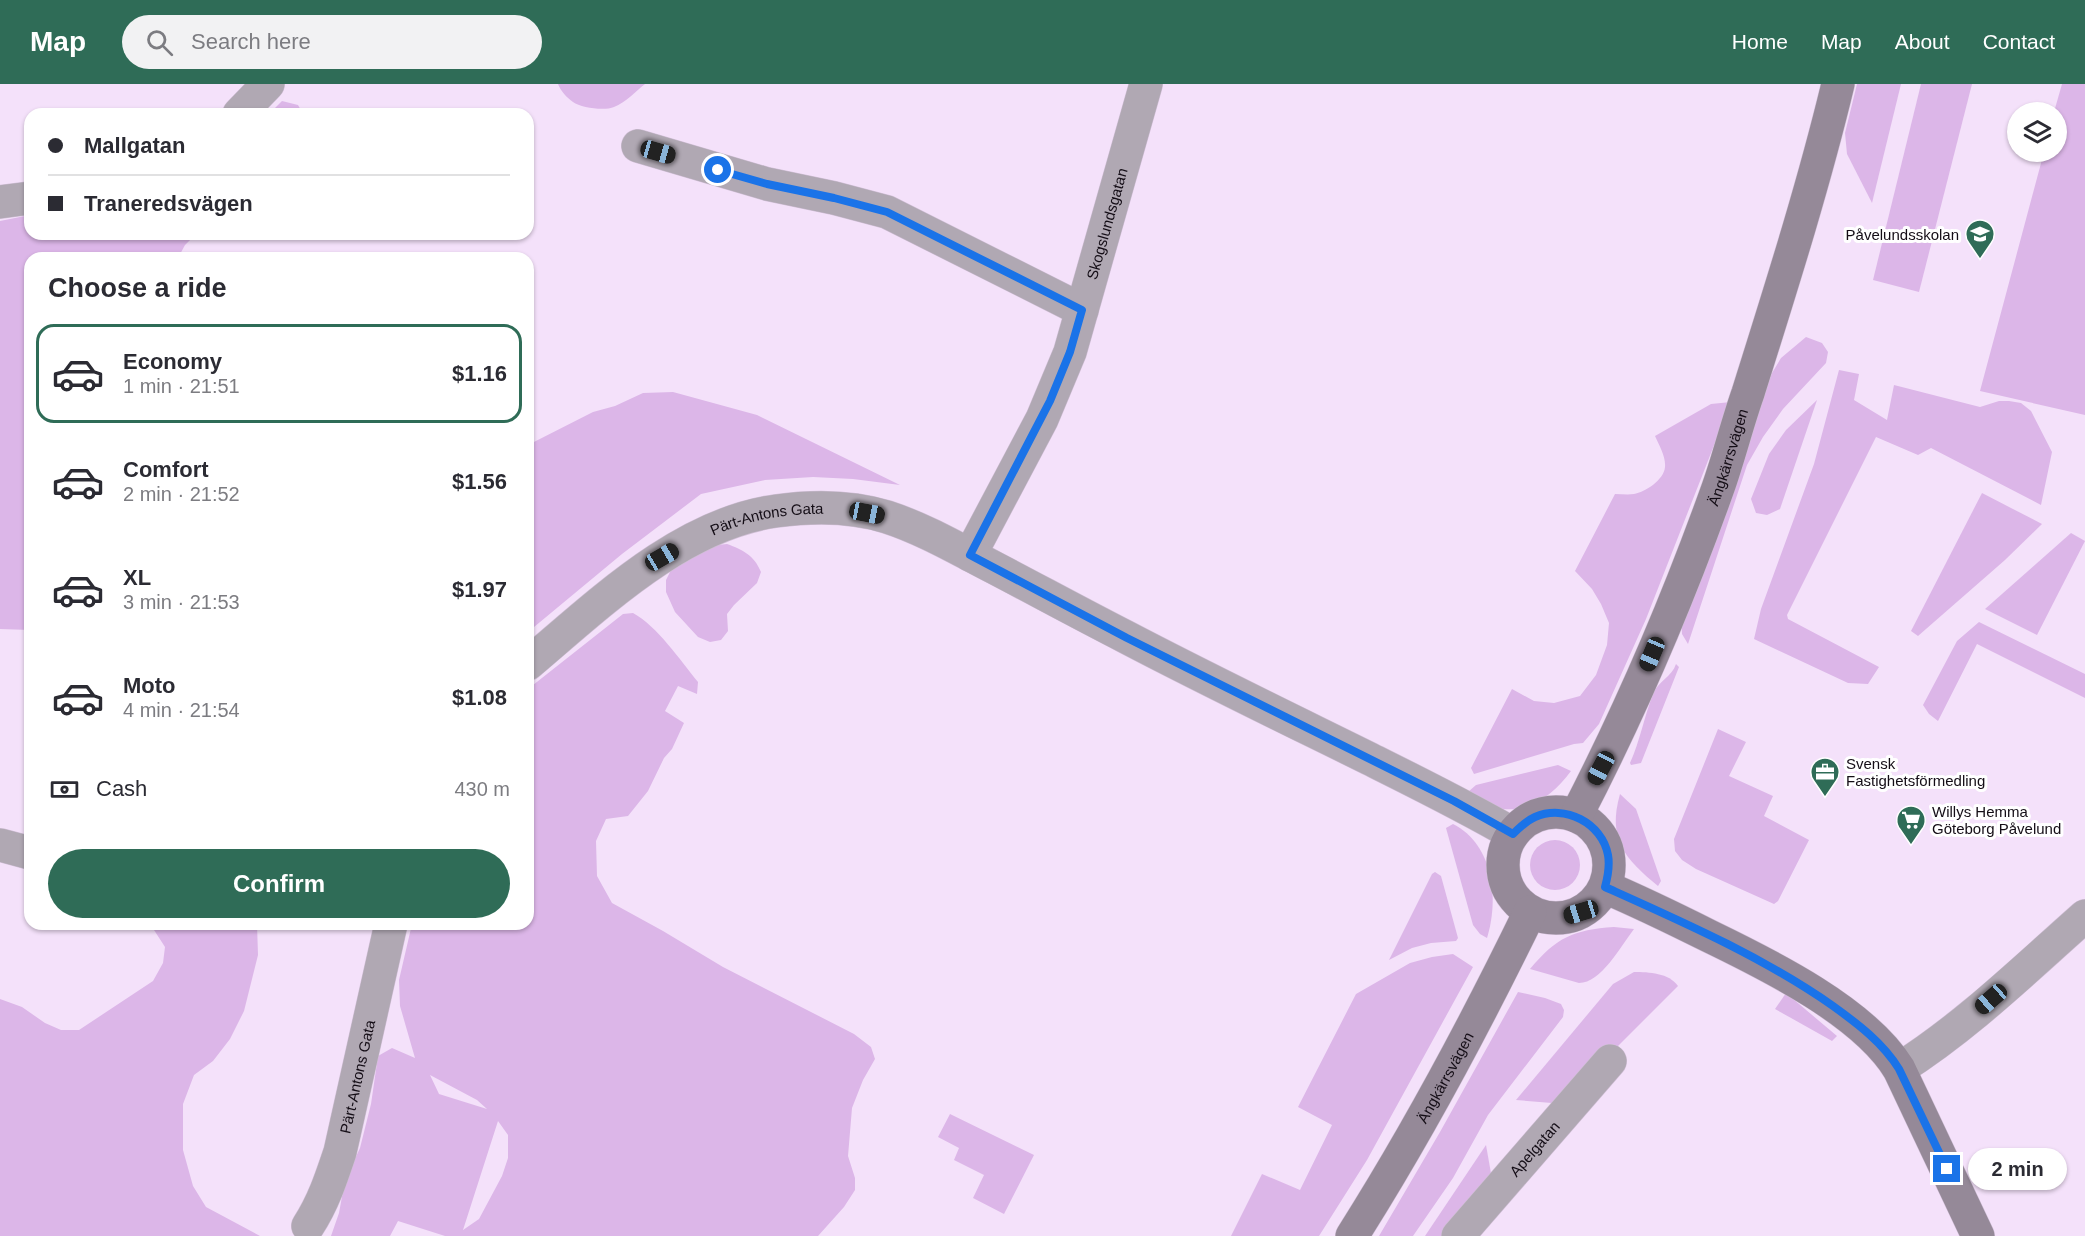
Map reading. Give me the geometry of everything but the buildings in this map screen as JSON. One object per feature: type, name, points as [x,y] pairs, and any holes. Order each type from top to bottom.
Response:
[{"type":"street","points":[[245,108],[268,84]]},
{"type":"street","name":"Skogslundsgatan","points":[[970,555],[1050,401],[1070,352],[1146,84]]},
{"type":"street","name":"Ängkärrsvägen","points":[[1576,816],[1627,712],[1678,595],[1719,486],[1773,316],[1838,84]]},
{"type":"street","points":[[638,147],[767,184],[887,212],[1082,310]]},
{"type":"street","points":[[0,202],[24,199]]},
{"type":"street","name":"Pärt-Antons Gata","points":[[534,659],[586,615],[662,557],[701,534],[774,511],[812,508],[849,510],[885,516],[923,531],[1127,638],[1454,801],[1513,834]]},
{"type":"street","points":[[1549,813],[1576,816],[1590,825],[1602,838],[1608,854],[1609,870],[1605,887],[1595,902],[1581,912],[1564,918],[1547,918],[1530,912],[1518,903],[1504,877],[1505,855],[1513,834],[1529,820],[1549,813]]},
{"type":"street","points":[[0,845],[24,851]]},
{"type":"street","points":[[1605,887],[1686,924],[1782,973],[1846,1015],[1878,1043],[1891,1056],[1899,1069],[1978,1236]]},
{"type":"street","name":"Ängkärrsvägen","points":[[1352,1236],[1395,1169],[1507,960],[1530,912]]},
{"type":"street","points":[[1899,1069],[1931,1049],[1958,1027],[2085,916]]},
{"type":"street","name":"Pärt-Antons Gata","points":[[308,1226],[328,1188],[340,1152],[390,930]]},
{"type":"street","name":"Apelgatan","points":[[1458,1236],[1610,1061]]},
{"type":"shaded area","points":[[558,84],[645,84],[618,105],[599,109],[573,102]]},
{"type":"shaded area","points":[[1857,84],[1901,84],[1872,203],[1847,154],[1845,133]]},
{"type":"shaded area","points":[[1921,84],[1972,84],[1919,292],[1873,280]]},
{"type":"shaded area","points":[[2062,84],[2085,84],[2085,415],[1980,391],[2041,162],[2067,162],[2067,102],[2057,102]]},
{"type":"shaded area","points":[[282,101],[298,105],[300,108],[275,108]]},
{"type":"shaded area","points":[[24,216],[24,240],[190,240],[181,252],[24,252],[24,630],[0,629],[0,221]]},
{"type":"shaded area","points":[[1806,337],[1822,343],[1828,352],[1826,363],[1783,409],[1747,465],[1688,644],[1682,634],[1681,617],[1772,373],[1781,358]]},
{"type":"shaded area","points":[[1839,370],[1859,374],[1854,400],[1887,420],[1894,385],[1980,407],[1999,401],[2021,403],[2031,411],[2052,452],[2041,505],[1931,448],[1918,455],[1876,437],[1787,615],[1788,619],[1879,667],[1868,684],[1848,683],[1754,639],[1761,609],[1814,464]]},
{"type":"shaded area","points":[[673,392],[757,415],[900,485],[813,477],[765,480],[701,494],[622,554],[534,627],[534,442],[593,412],[615,406],[643,393]]},
{"type":"shaded area","points":[[1817,400],[1780,509],[1767,515],[1756,513],[1751,499],[1769,454],[1786,430]]},
{"type":"shaded area","points":[[1731,402],[1646,619],[1599,724],[1583,743],[1474,774],[1471,768],[1512,689],[1534,701],[1554,703],[1580,696],[1596,675],[1607,645],[1609,623],[1592,589],[1575,571],[1615,494],[1638,493],[1653,485],[1664,472],[1662,451],[1655,436],[1711,404]]},
{"type":"shaded area","points":[[1982,493],[2042,524],[2005,560],[1918,636],[1911,631]]},
{"type":"shaded area","points":[[2071,533],[2085,541],[2037,635],[1985,609]]},
{"type":"shaded area","points":[[727,544],[747,554],[755,561],[761,572],[757,583],[727,614],[728,631],[721,640],[710,642],[698,637],[675,612],[666,592],[666,580],[672,568],[707,546]]},
{"type":"shaded area","points":[[633,613],[651,626],[698,682],[697,694],[678,686],[665,711],[684,723],[648,791],[628,816],[606,819],[596,841],[597,876],[612,903],[723,967],[854,1034],[871,1047],[875,1059],[863,1080],[852,1108],[848,1156],[855,1178],[855,1190],[844,1207],[818,1236],[445,1236],[398,1221],[390,1236],[331,1236],[339,1213],[345,1180],[360,1148],[371,1104],[378,1056],[392,1048],[415,1058],[400,1006],[399,980],[411,930],[534,930],[534,684],[623,614]],"holes":[[[430,1075],[477,1100],[487,1109],[439,1094]],[[498,1121],[508,1135],[508,1158],[502,1176],[479,1219],[463,1230]]]},
{"type":"shaded area","points":[[1979,622],[2085,674],[2085,698],[1977,644],[1938,721],[1923,705],[1957,641]]},
{"type":"shaded area","points":[[1676,664],[1679,667],[1641,763],[1631,765],[1653,694]]},
{"type":"shaded area","points":[[1718,729],[1746,742],[1729,776],[1773,796],[1764,816],[1809,840],[1778,901],[1774,904],[1696,869],[1682,860],[1675,851],[1674,839]]},
{"type":"shaded area","points":[[1558,765],[1571,771],[1558,787],[1542,799],[1524,807],[1499,808],[1468,792],[1476,785]]},
{"type":"shaded area","points":[[1620,794],[1636,809],[1661,881],[1658,886],[1636,867],[1622,847],[1616,824]]},
{"type":"shaded area","points":[[1453,824],[1467,833],[1477,845],[1490,874],[1493,907],[1487,938],[1480,934],[1473,925],[1446,828]]},
{"type":"shaded area","points":[[1560,840],[1573,847],[1579,855],[1579,875],[1573,883],[1565,889],[1550,890],[1537,883],[1531,875],[1530,860],[1537,847],[1545,841]]},
{"type":"shaded area","points":[[1435,872],[1441,876],[1458,938],[1456,941],[1431,943],[1412,948],[1389,960],[1432,874]]},
{"type":"shaded area","points":[[1614,927],[1634,929],[1603,970],[1587,981],[1579,983],[1530,969],[1549,949],[1567,937],[1587,930]]},
{"type":"shaded area","points":[[154,930],[257,930],[258,955],[244,1011],[230,1039],[213,1061],[194,1075],[183,1104],[183,1150],[193,1186],[206,1207],[260,1236],[0,1236],[0,999],[22,1007],[45,1023],[61,1030],[79,1030],[153,981],[163,963],[165,947]]},
{"type":"shaded area","points":[[1453,954],[1473,967],[1367,1160],[1319,1236],[1231,1236],[1262,1174],[1300,1190],[1332,1125],[1298,1107],[1356,994],[1410,963]]},
{"type":"shaded area","points":[[1634,972],[1664,976],[1678,986],[1613,1051],[1552,1103],[1516,1100],[1613,984]]},
{"type":"shaded area","points":[[1518,992],[1561,1004],[1564,1010],[1563,1017],[1488,1115],[1453,1178],[1413,1236],[1379,1236],[1440,1132]]},
{"type":"shaded area","points":[[1786,993],[1837,1036],[1832,1041],[1775,1009]]},
{"type":"shaded area","points":[[950,1114],[1034,1155],[1004,1214],[973,1198],[984,1175],[954,1160],[959,1148],[938,1137]]},
{"type":"shaded area","points":[[1486,1145],[1492,1179],[1445,1236],[1425,1236]]},
{"type":"place","name":"Påvelundsskolan","points":[[1980,260]]},
{"type":"place","name":"Svensk Fastighetsförmedling","points":[[1825,798]]},
{"type":"place","name":"Willys Hemma Göteborg Påvelund","points":[[1911,846]]},
{"type":"route","points":[[718,170],[887,212],[1082,310],[1070,352],[1042,419],[970,555],[1127,638],[1454,801],[1513,834],[1535,817],[1549,813],[1576,816],[1590,825],[1602,838],[1608,854],[1609,870],[1605,887],[1754,957],[1846,1015],[1878,1043],[1891,1056],[1899,1069],[1947,1169]]}]
